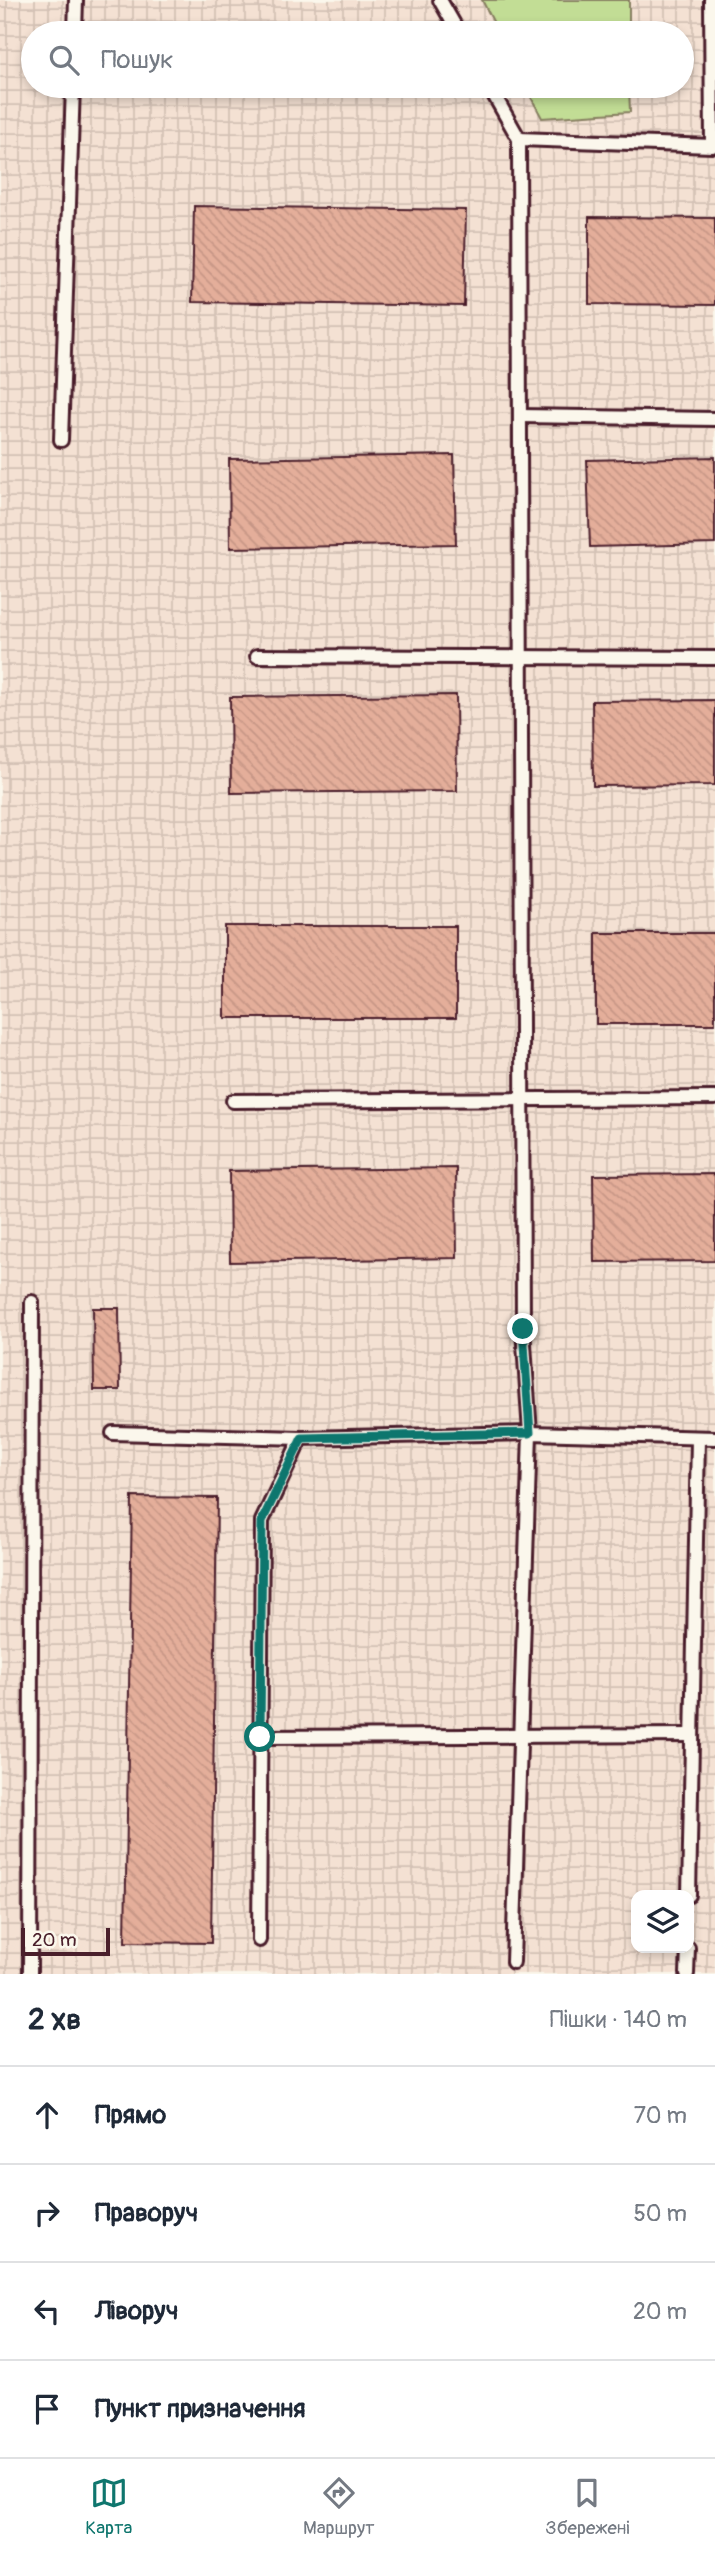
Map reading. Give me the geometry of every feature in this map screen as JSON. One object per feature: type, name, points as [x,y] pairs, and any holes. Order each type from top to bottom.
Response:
[{"type":"lane","points":[[75,21],[76,0]]},
{"type":"lane","points":[[440,0],[452,21]]},
{"type":"lane","points":[[519,139],[712,146],[711,0]]},
{"type":"lane","points":[[61,440],[73,98]]},
{"type":"lane","points":[[496,98],[519,139],[523,1329],[530,1433],[518,1736],[513,1962]]},
{"type":"lane","points":[[520,416],[715,419]]},
{"type":"lane","points":[[257,656],[715,658]]},
{"type":"lane","points":[[233,1101],[715,1098]]},
{"type":"lane","points":[[30,1974],[32,1301]]},
{"type":"lane","points":[[113,1433],[302,1438],[530,1433],[715,1437]]},
{"type":"lane","points":[[259,1940],[262,1521],[302,1438]]},
{"type":"lane","points":[[689,1890],[698,1438]]},
{"type":"lane","points":[[260,1737],[691,1735]]},
{"type":"lane","points":[[687,1974],[688,1953]]},
{"type":"shaded area","points":[[0,0],[715,0],[715,1974],[0,1974]]},
{"type":"green space","points":[[482,0],[629,0],[629,21],[493,21]]},
{"type":"green space","points":[[531,98],[629,98],[630,112],[542,118]]},
{"type":"building","points":[[194,206],[466,210],[464,306],[192,302]]},
{"type":"building","points":[[589,217],[715,218],[715,305],[589,304]]},
{"type":"building","points":[[454,455],[456,544],[230,548],[229,459]]},
{"type":"building","points":[[715,457],[715,544],[590,547],[587,460]]},
{"type":"building","points":[[456,695],[457,791],[231,793],[230,697]]},
{"type":"building","points":[[715,700],[715,785],[593,786],[592,701]]},
{"type":"building","points":[[225,926],[456,926],[456,1018],[225,1018]]},
{"type":"building","points":[[596,933],[715,933],[715,1024],[596,1024]]},
{"type":"building","points":[[456,1168],[457,1258],[230,1262],[229,1171]]},
{"type":"building","points":[[715,1174],[715,1261],[594,1262],[593,1175]]},
{"type":"building","points":[[93,1308],[119,1308],[120,1390],[94,1390]]},
{"type":"building","points":[[132,1497],[217,1498],[211,1943],[125,1942]]},
{"type":"route","points":[[260,1737],[262,1521],[302,1438],[530,1433],[523,1329]]}]
